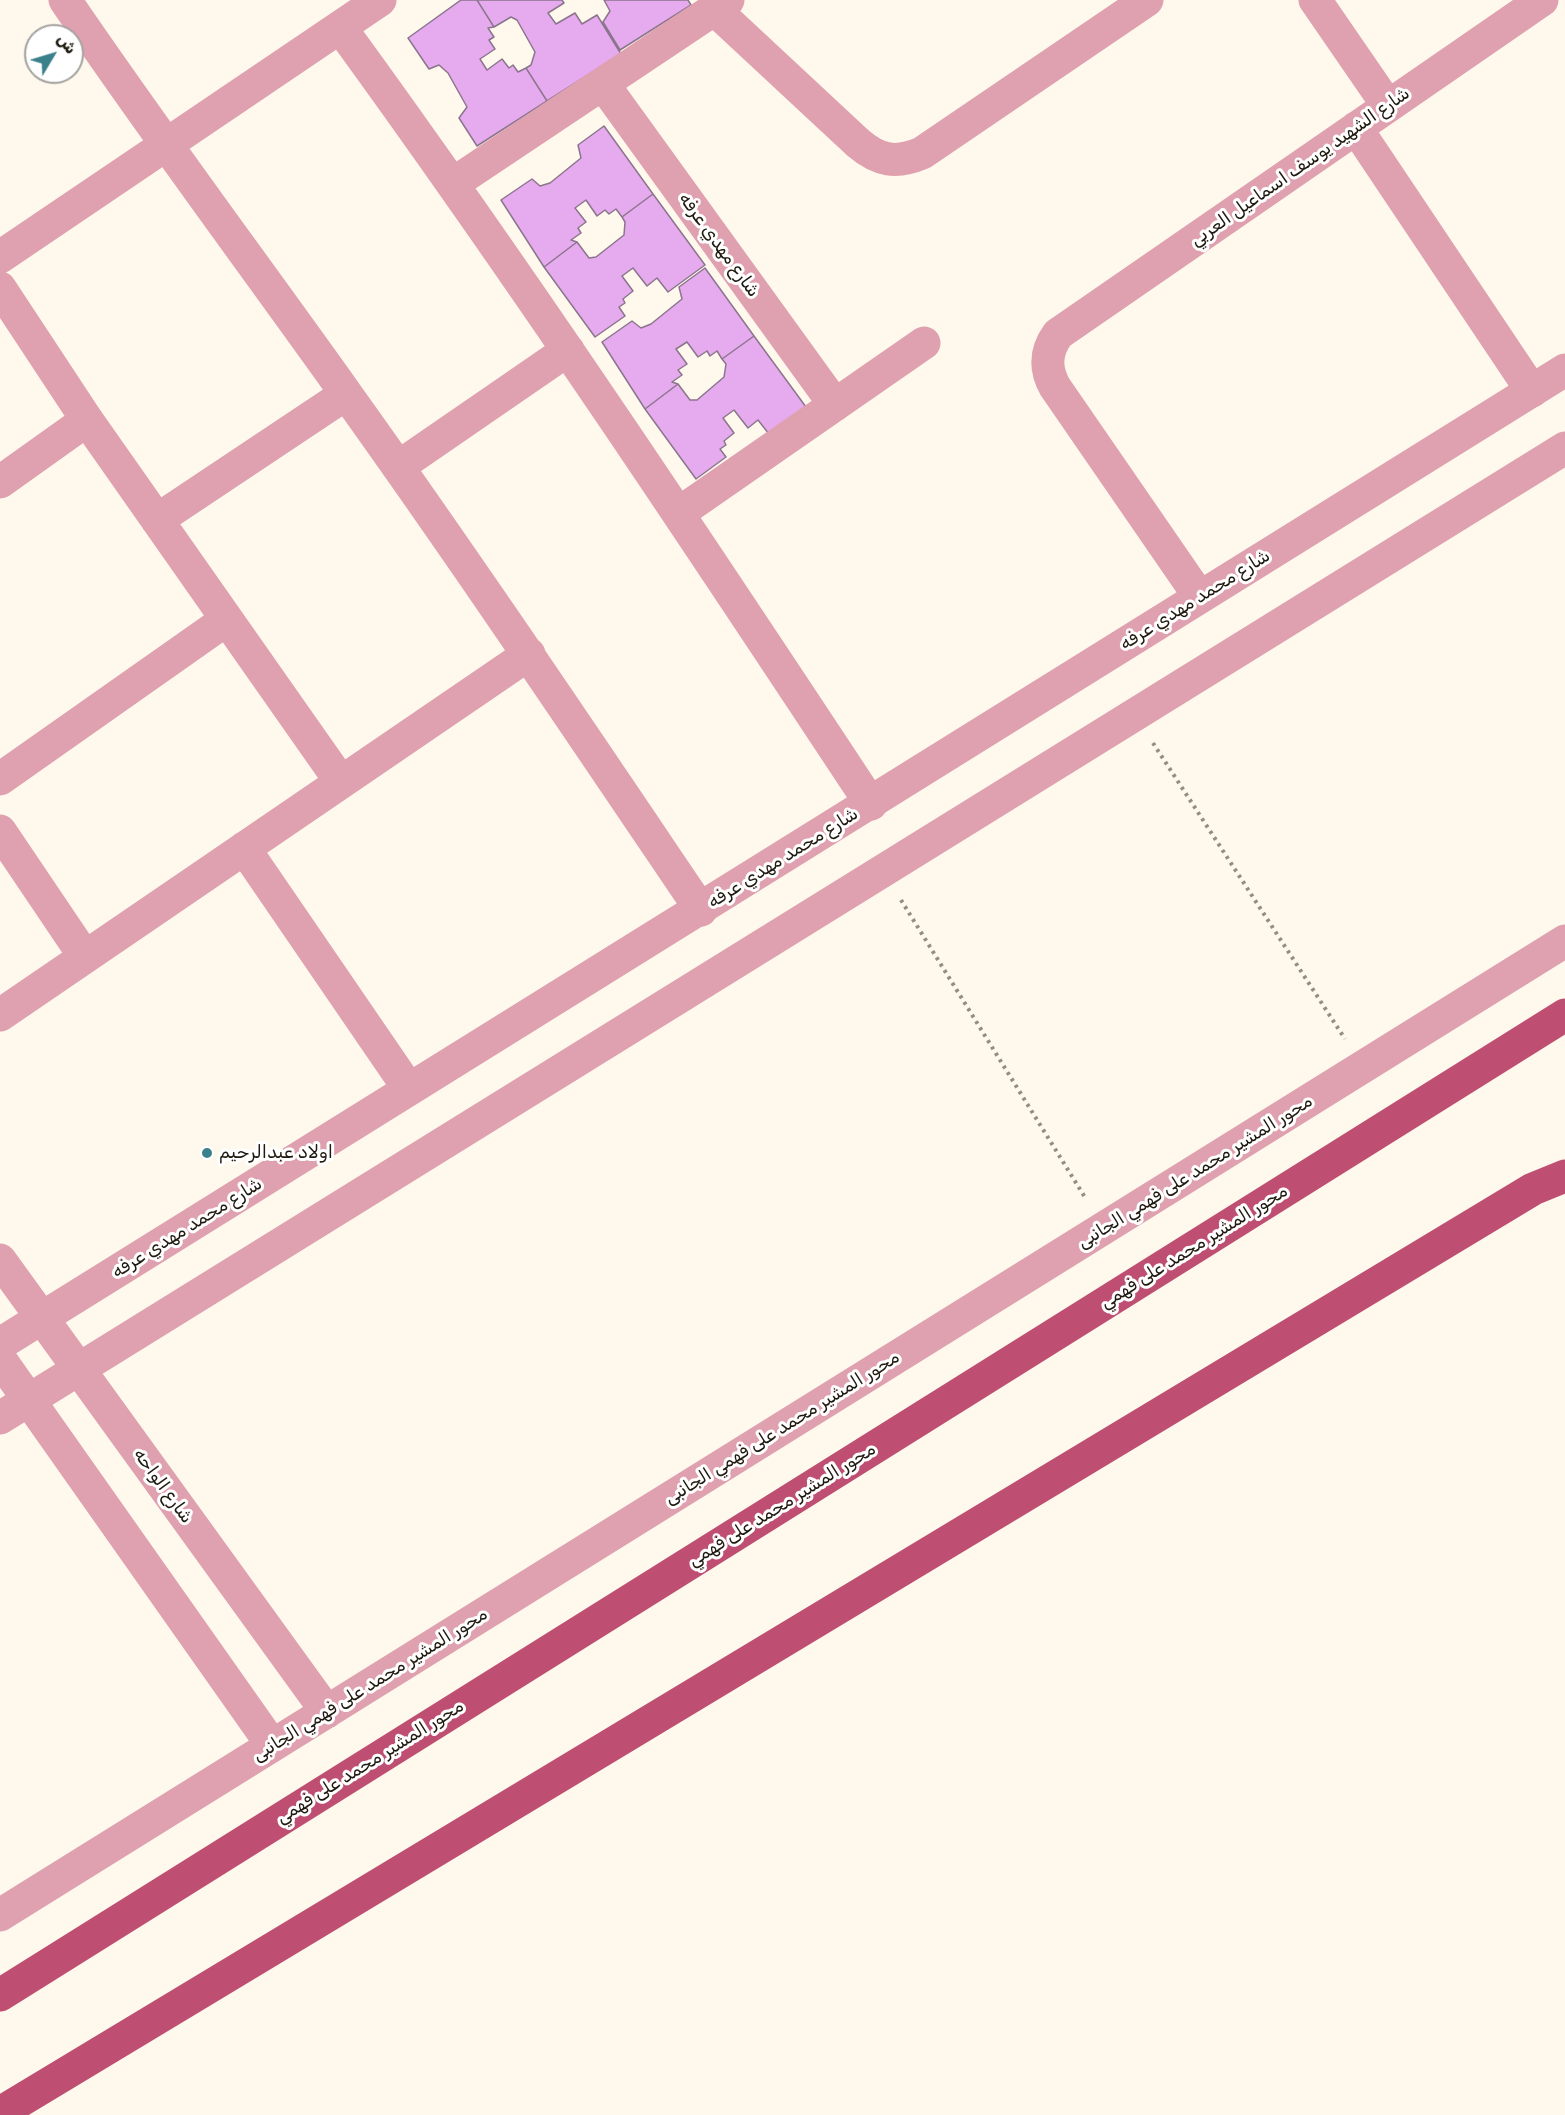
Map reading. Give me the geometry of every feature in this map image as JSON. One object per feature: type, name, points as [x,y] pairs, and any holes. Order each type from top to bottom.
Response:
[{"type":"main road","name":"محور المشير محمد على فهمي","points":[[0,1995],[1565,1015]]},
{"type":"main road","points":[[0,2113],[1533,1189],[1565,1176]]},
{"type":"street","points":[[65,0],[166,147],[346,394],[529,654],[701,910]]},
{"type":"street","points":[[0,257],[166,147],[380,0]]},
{"type":"street","points":[[454,183],[721,5],[858,143],[871,155],[888,161],[906,160],[922,153],[1147,0]]},
{"type":"street","points":[[1316,0],[1388,106]]},
{"type":"street","name":"شارع الشهيد يوسف اسماعيل العربي","points":[[1199,596],[1049,377],[1048,354],[1058,334],[1388,106],[1533,2]]},
{"type":"street","points":[[340,27],[454,183],[679,513],[871,804]]},
{"type":"street","name":"شارع مهدي عرفه","points":[[603,84],[835,405]]},
{"type":"street","points":[[1356,128],[1532,391]]},
{"type":"street","points":[[0,288],[87,420],[341,783]]},
{"type":"street","points":[[679,513],[924,343]]},
{"type":"street","points":[[398,467],[568,350]]},
{"type":"street","name":"شارع محمد مهدي عرفه","points":[[0,1344],[701,910],[1199,596],[1565,370]]},
{"type":"street","points":[[157,520],[346,394]]},
{"type":"street","points":[[0,482],[87,420]]},
{"type":"street","points":[[0,1418],[1565,448]]},
{"type":"street","points":[[0,779],[226,620]]},
{"type":"street","points":[[0,1015],[529,654]]},
{"type":"street","points":[[0,831],[85,957]]},
{"type":"street","points":[[244,848],[410,1089]]},
{"type":"street","name":"محور المشير محمد على فهمي الجانبى","points":[[0,1915],[1565,941]]},
{"type":"street","name":"شارع الواحه","points":[[0,1260],[77,1370],[327,1712]]},
{"type":"street","points":[[0,1359],[272,1745]]},
{"type":"path","points":[[1134,715],[1364,1067]]},
{"type":"path","points":[[883,871],[1104,1228]]},
{"type":"building","points":[[461,0],[477,0],[494,27],[488,28],[494,37],[489,40],[495,49],[480,59],[487,70],[502,59],[509,68],[513,65],[518,72],[526,68],[547,101],[477,146],[459,118],[467,107],[448,73],[439,65],[429,69],[408,38]]},
{"type":"building","points":[[477,0],[562,0],[564,3],[548,13],[556,24],[575,13],[582,24],[597,15],[621,54],[547,101],[526,68],[531,65],[535,52],[517,20],[511,17],[494,27]]},
{"type":"building","points":[[604,0],[688,0],[691,5],[620,50],[603,22],[610,11]]},
{"type":"building","points":[[604,126],[653,194],[622,217],[616,209],[609,214],[605,210],[597,216],[586,200],[575,208],[586,222],[578,228],[581,233],[571,240],[577,242],[544,267],[501,200],[532,179],[540,186],[550,183],[581,158],[578,145]]},
{"type":"building","points":[[653,194],[705,265],[668,292],[657,278],[647,286],[633,268],[622,276],[633,291],[623,299],[625,303],[619,307],[625,316],[595,337],[544,267],[577,242],[589,258],[596,257],[624,235],[625,222],[622,217]]},
{"type":"building","points":[[705,268],[754,336],[722,359],[717,351],[710,356],[707,351],[698,357],[687,342],[676,349],[687,364],[678,370],[682,375],[672,382],[678,384],[645,409],[602,342],[632,321],[641,328],[651,324],[682,299],[679,287]]},
{"type":"building","points":[[754,336],[806,407],[769,434],[758,420],[748,428],[734,410],[723,418],[734,433],[724,441],[726,445],[720,449],[726,457],[696,479],[645,409],[678,384],[690,400],[697,400],[724,377],[726,364],[722,359]]},
{"type":"place","name":"اولاد عبدالرحيم","points":[[207,1153]]}]
